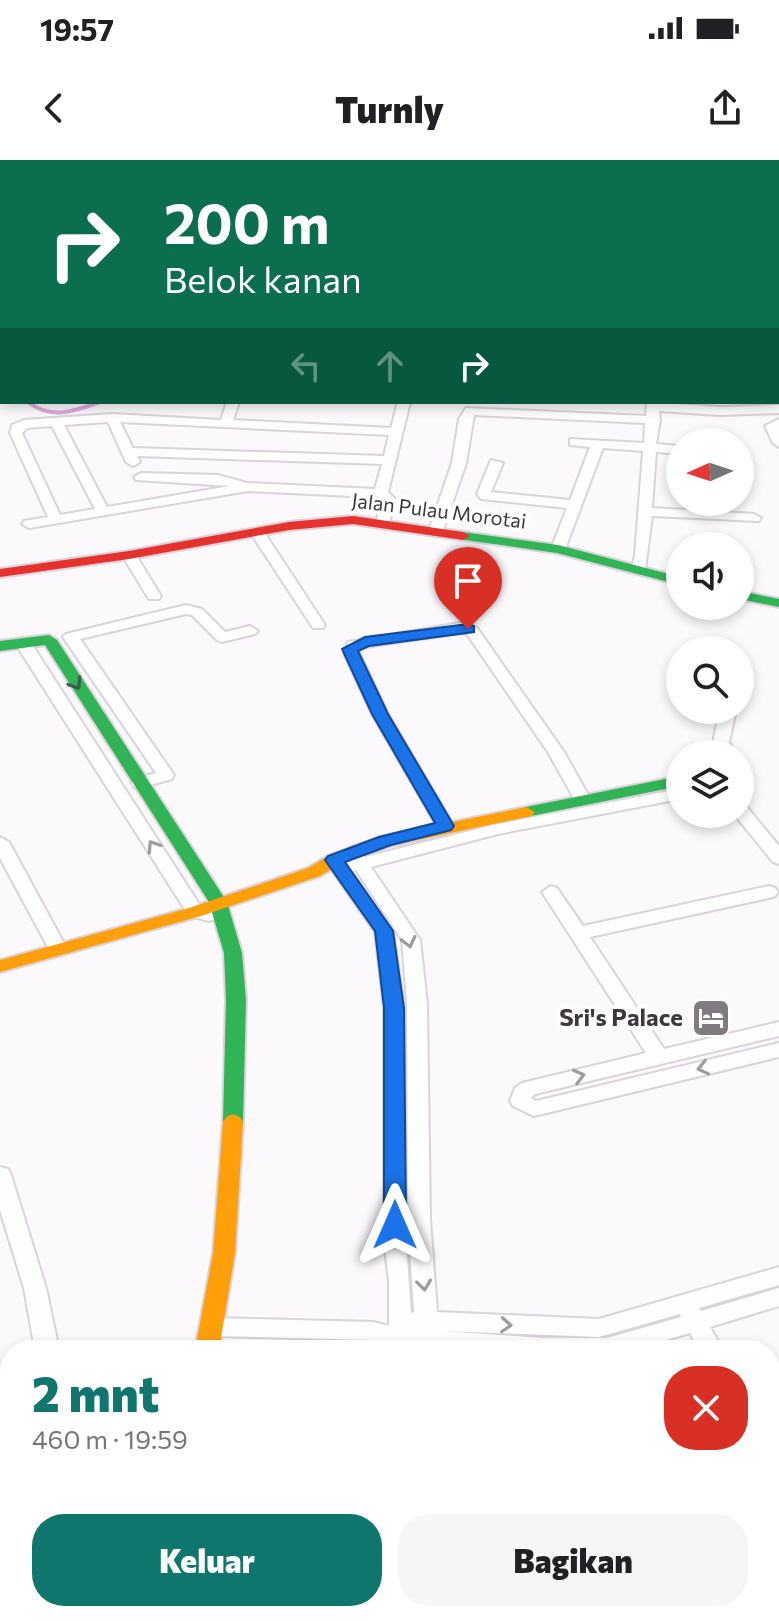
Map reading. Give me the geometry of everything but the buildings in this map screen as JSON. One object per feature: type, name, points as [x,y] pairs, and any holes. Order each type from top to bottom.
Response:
[{"type":"street","points":[[226,422],[232,404]]},
{"type":"street","points":[[381,493],[404,404]]},
{"type":"street","points":[[436,530],[459,463],[465,419],[470,411],[779,409]]},
{"type":"street","points":[[638,570],[654,410]]},
{"type":"street","points":[[112,418],[153,503]]},
{"type":"street","points":[[56,520],[15,432],[24,424],[112,418],[397,432]]},
{"type":"street","points":[[56,421],[103,512]]},
{"type":"street","points":[[779,423],[771,426],[779,443]]},
{"type":"street","points":[[575,442],[666,449]]},
{"type":"street","points":[[558,549],[598,444]]},
{"type":"street","points":[[128,452],[389,460]]},
{"type":"street","points":[[496,463],[484,494],[486,496],[574,505]]},
{"type":"street","points":[[141,477],[218,479],[248,487]]},
{"type":"street","points":[[29,524],[248,487],[381,493],[387,498],[377,522]]},
{"type":"street","points":[[645,512],[754,518]]},
{"type":"street","name":"Jalan Pulau Morotai","points":[[0,573],[129,555],[321,522],[377,522],[558,549],[666,577]]},
{"type":"street","points":[[257,532],[318,625]]},
{"type":"street","points":[[129,555],[154,596]]},
{"type":"street","points":[[754,598],[779,603]]},
{"type":"street","points":[[0,646],[71,637],[186,609],[197,612],[222,637],[250,631]]},
{"type":"street","points":[[445,826],[380,714],[350,649],[353,645],[460,628],[472,631],[556,752],[583,800]]},
{"type":"street","points":[[71,637],[166,775],[140,783]]},
{"type":"street","points":[[49,640],[220,910],[233,953],[233,1129],[224,1253],[210,1340]]},
{"type":"street","points":[[23,643],[195,912]]},
{"type":"street","points":[[346,861],[385,841],[445,826],[666,784]]},
{"type":"street","points":[[0,966],[195,912],[220,910],[346,861],[666,797]]},
{"type":"street","points":[[754,827],[779,858]]},
{"type":"street","points":[[0,842],[58,949]]},
{"type":"street","points":[[346,861],[384,931],[394,1008],[395,1242],[400,1281],[400,1330]]},
{"type":"street","points":[[346,861],[406,929],[411,940],[417,1004],[419,1220],[427,1331]]},
{"type":"street","points":[[551,892],[658,1056]]},
{"type":"street","points":[[576,934],[769,892]]},
{"type":"street","points":[[779,1029],[529,1088],[522,1093],[520,1101],[534,1109],[779,1050]]},
{"type":"street","points":[[0,1175],[35,1288],[45,1340]]},
{"type":"street","points":[[627,1340],[779,1276]]},
{"type":"street","points":[[690,1314],[779,1297]]},
{"type":"street","points":[[690,1314],[705,1340]]},
{"type":"street","points":[[213,1327],[427,1331],[488,1340]]},
{"type":"waterway","points":[[31,404],[54,412],[72,411],[94,404]]},
{"type":"traffic: fast","points":[[463,536],[558,549],[666,577]]},
{"type":"traffic: fast","points":[[754,598],[779,603]]},
{"type":"traffic: fast","points":[[0,646],[49,640],[218,902],[233,953],[236,1000],[233,1122]]},
{"type":"traffic: fast","points":[[526,812],[666,784]]},
{"type":"traffic: slow","points":[[0,966],[195,912],[314,872],[334,860],[385,841],[526,812]]},
{"type":"traffic: slow","points":[[209,1340],[224,1253],[233,1122]]},
{"type":"traffic: jam","points":[[0,573],[129,555],[289,526],[353,520],[463,536]]},
{"type":"place","name":"Sri's Palace","points":[[711,1018]]},
{"type":"route","points":[[395,1225],[394,1008],[384,931],[334,860],[385,841],[445,826],[380,714],[350,647],[365,641],[468,629]]}]
